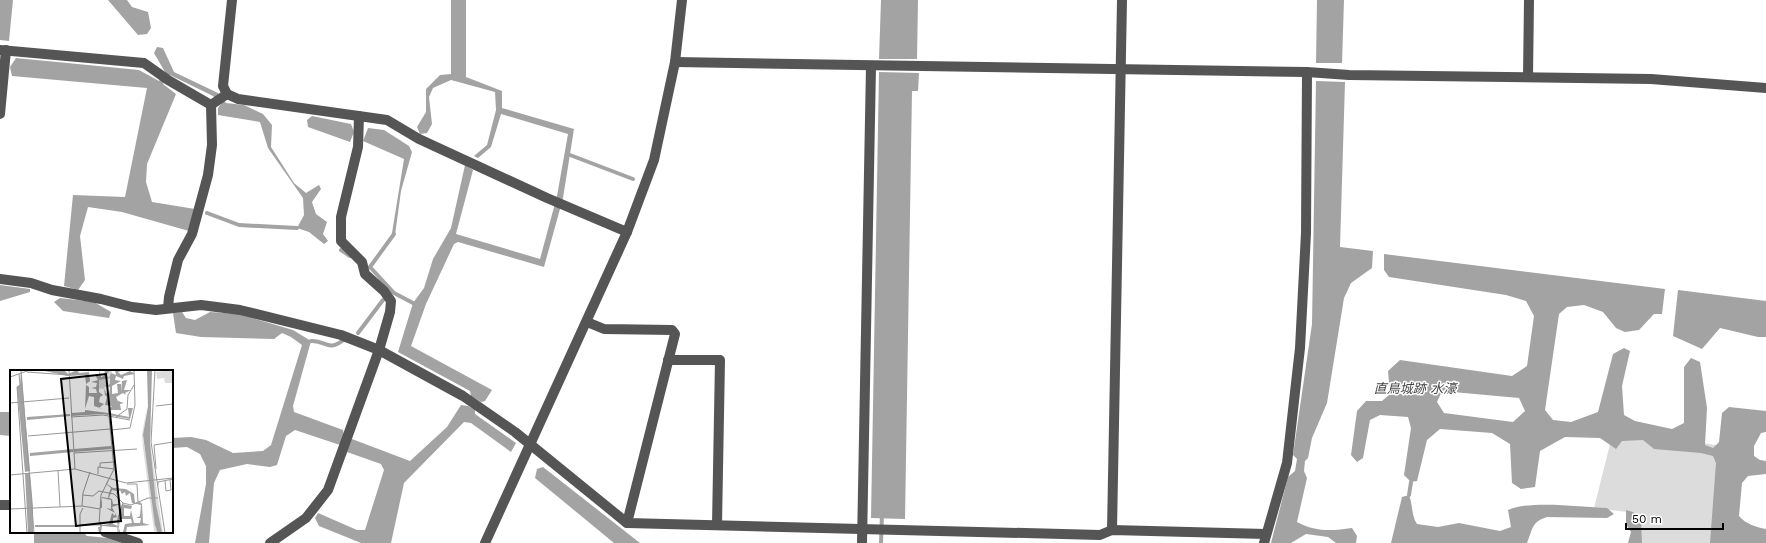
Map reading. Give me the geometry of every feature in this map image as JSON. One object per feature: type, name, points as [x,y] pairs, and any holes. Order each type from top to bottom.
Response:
[{"type":"street","points":[[226,95],[223,86],[232,0]]},
{"type":"street","points":[[485,543],[628,232],[654,160],[675,62],[682,0]]},
{"type":"street","points":[[1112,530],[1122,0]]},
{"type":"street","points":[[1528,77],[1529,0]]},
{"type":"street","points":[[0,114],[3,50],[144,63],[164,78],[213,103]]},
{"type":"street","points":[[675,62],[1307,72],[1349,75],[1651,79],[1766,88]]},
{"type":"street","points":[[862,543],[870,66]]},
{"type":"street","points":[[0,279],[31,283],[52,290],[132,307],[156,310],[201,305],[240,310],[342,335],[379,350],[462,396],[530,444],[627,523],[882,529],[1100,539],[1112,530],[1265,539],[1287,463],[1300,348],[1306,233],[1307,72]]},
{"type":"street","points":[[213,103],[226,95]]},
{"type":"street","points":[[226,95],[238,99],[388,120],[419,139],[628,232]]},
{"type":"street","points":[[168,308],[169,296],[178,260],[192,234],[208,175],[212,145],[213,103]]},
{"type":"street","points":[[270,543],[306,518],[328,490],[379,350],[390,312],[391,301],[384,291],[365,274],[362,262],[341,241],[341,217],[358,147],[359,116]]},
{"type":"street","points":[[587,322],[604,329],[672,330],[675,334],[627,523]]},
{"type":"street","points":[[668,360],[720,360],[717,525]]},
{"type":"street","points":[[108,533],[138,543]]},
{"type":"shaded area","points":[[1614,428],[1721,446],[1714,524],[1766,543],[1633,543],[1634,538],[1627,512],[1594,508]]},
{"type":"water","points":[[0,0],[13,0],[9,41],[0,40]]},
{"type":"water","points":[[108,0],[127,0],[132,7],[148,12],[151,28],[147,34],[138,35]]},
{"type":"water","points":[[451,0],[466,0],[466,77],[502,91],[502,108],[574,129],[563,198],[544,267],[458,242],[454,244],[426,304],[411,346],[492,390],[485,401],[481,402],[471,396],[470,391],[398,352],[413,303],[424,288],[433,259],[451,228],[465,165],[473,170],[456,234],[540,259],[557,196],[568,134],[501,114],[491,147],[478,158],[474,156],[487,145],[496,110],[495,92],[451,80],[433,88],[429,97],[432,124],[427,133],[420,134],[417,127],[426,112],[426,89],[440,75],[451,74]]},
{"type":"water","points":[[881,0],[918,0],[917,59],[879,59]]},
{"type":"water","points":[[1317,0],[1344,0],[1342,63],[1316,63]]},
{"type":"water","points":[[157,47],[163,48],[174,72],[218,93],[226,103],[244,105],[263,114],[272,125],[271,147],[294,183],[306,193],[319,185],[321,189],[312,202],[316,214],[327,222],[323,234],[328,241],[324,244],[309,232],[297,228],[304,215],[303,198],[268,148],[260,122],[218,115],[218,108],[221,104],[213,96],[170,75],[163,84],[176,94],[147,164],[146,182],[152,202],[195,209],[189,231],[122,212],[88,207],[80,236],[85,280],[78,290],[64,286],[73,195],[125,197],[147,88],[12,76],[10,67],[16,58],[139,70],[159,81],[165,72],[154,53]]},
{"type":"water","points":[[879,72],[919,73],[918,91],[912,91],[905,519],[871,518]]},
{"type":"water","points":[[1316,81],[1345,82],[1340,247],[1373,251],[1372,268],[1351,283],[1344,298],[1327,403],[1312,438],[1308,458],[1305,461],[1304,471],[1307,478],[1297,522],[1310,528],[1324,530],[1352,528],[1357,536],[1356,543],[1336,543],[1328,537],[1306,534],[1291,543],[1271,543],[1288,477],[1295,471],[1297,459],[1293,455],[1312,324]]},
{"type":"water","points":[[312,116],[351,124],[354,132],[350,142],[308,127],[307,120]]},
{"type":"water","points":[[368,128],[384,130],[409,146],[412,152],[401,191],[395,235],[392,233],[404,159],[363,141]]},
{"type":"water","name":"直鳥城跡 水濠","points":[[1384,254],[1665,289],[1662,314],[1654,314],[1639,330],[1625,332],[1616,328],[1603,312],[1584,305],[1567,307],[1559,314],[1545,410],[1553,420],[1571,422],[1598,412],[1613,354],[1624,348],[1630,351],[1622,386],[1624,415],[1635,421],[1672,429],[1684,423],[1684,367],[1691,358],[1700,362],[1707,408],[1705,445],[1713,448],[1719,442],[1722,413],[1729,407],[1766,411],[1766,432],[1761,433],[1754,446],[1754,456],[1760,460],[1766,461],[1766,474],[1748,476],[1742,483],[1739,516],[1751,525],[1766,529],[1766,543],[1710,543],[1716,463],[1713,456],[1701,453],[1654,449],[1643,440],[1622,441],[1616,449],[1600,438],[1565,437],[1540,451],[1535,487],[1521,489],[1512,483],[1510,444],[1492,433],[1440,429],[1427,440],[1417,481],[1411,482],[1404,475],[1411,428],[1408,417],[1380,415],[1370,420],[1363,458],[1357,462],[1351,455],[1357,411],[1366,401],[1382,401],[1390,394],[1388,371],[1400,360],[1512,376],[1527,366],[1534,316],[1526,301],[1506,295],[1389,277],[1384,270]],"holes":[[[1442,391],[1519,398],[1525,411],[1513,422],[1444,413],[1437,402]]]},
{"type":"water","points":[[0,285],[30,289],[30,292],[0,301]]},
{"type":"water","points":[[1678,290],[1766,301],[1766,337],[1758,337],[1720,328],[1702,349],[1673,336]]},
{"type":"water","points":[[60,298],[94,302],[111,312],[109,318],[63,311],[54,302]]},
{"type":"water","points":[[182,312],[186,318],[195,320],[210,312],[239,314],[293,330],[311,341],[293,406],[294,412],[343,430],[344,436],[410,461],[447,427],[461,405],[468,406],[475,410],[475,414],[516,443],[511,452],[471,423],[464,422],[404,483],[391,543],[361,543],[319,526],[315,518],[318,513],[357,530],[365,530],[384,470],[381,464],[347,452],[340,445],[295,430],[286,436],[277,465],[270,467],[247,464],[220,470],[214,483],[209,543],[195,543],[206,484],[206,466],[200,454],[187,447],[173,448],[173,438],[191,437],[206,440],[233,453],[263,451],[271,445],[302,345],[291,337],[282,333],[274,339],[201,337],[176,333],[173,313]]},
{"type":"water","points":[[0,412],[10,412],[10,436],[0,435]]},
{"type":"water","points":[[543,467],[640,543],[614,543],[535,478],[537,469]]},
{"type":"water","points":[[1409,495],[1417,524],[1438,527],[1459,523],[1500,531],[1511,527],[1508,510],[1529,505],[1607,508],[1614,514],[1607,518],[1547,517],[1535,524],[1527,543],[1391,543],[1402,497]]},
{"type":"water","points":[[1626,510],[1633,512],[1641,520],[1642,543],[1628,543],[1631,532],[1626,524]]},
{"type":"water","points":[[34,533],[84,533],[87,536],[108,538],[123,543],[34,543]]},
{"type":"waterway","points":[[570,155],[633,179]]},
{"type":"waterway","points":[[207,213],[239,225],[297,228]]},
{"type":"waterway","points":[[394,234],[370,267],[394,293],[413,303]]},
{"type":"waterway","points":[[341,250],[350,256]]},
{"type":"waterway","points":[[358,333],[383,300]]},
{"type":"waterway","points":[[311,341],[321,342],[331,346],[345,339]]},
{"type":"waterway","points":[[1409,495],[1411,482]]},
{"type":"waterway","points":[[881,543],[882,513]]}]
